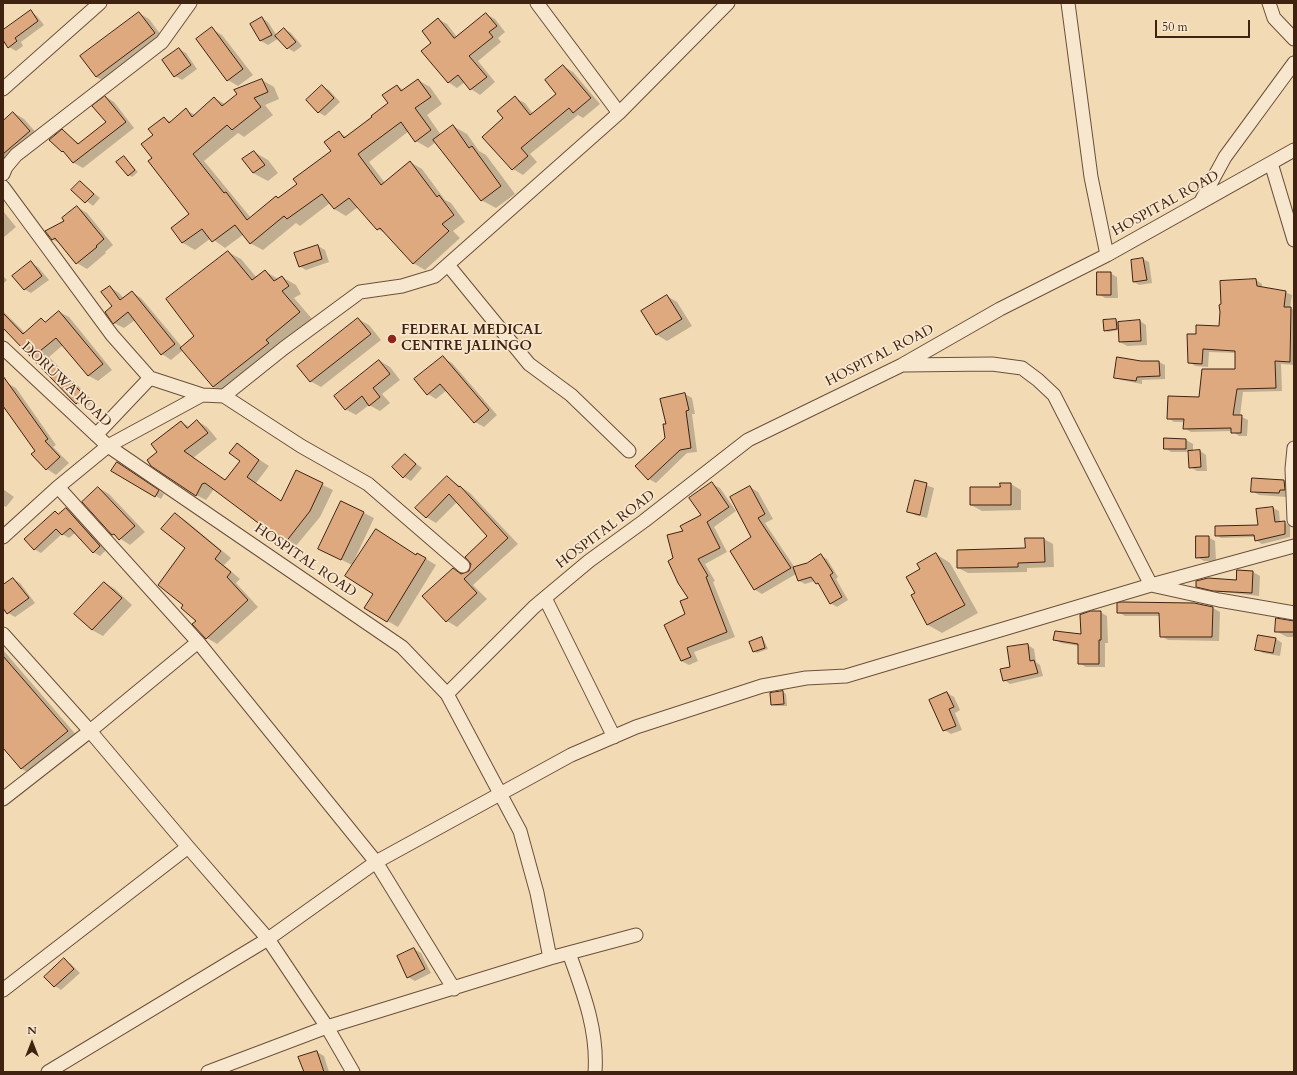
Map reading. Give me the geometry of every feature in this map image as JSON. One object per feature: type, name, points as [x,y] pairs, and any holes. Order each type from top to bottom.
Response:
[{"type":"street","points":[[3,89],[100,3]]},
{"type":"street","points":[[3,174],[6,167],[16,155],[162,42],[190,3]]},
{"type":"street","points":[[537,3],[619,113]]},
{"type":"street","points":[[224,396],[284,348],[360,292],[402,286],[435,276],[619,113],[728,3]]},
{"type":"street","points":[[1068,3],[1091,177],[1107,255]]},
{"type":"street","points":[[1269,3],[1274,18],[1294,39]]},
{"type":"street","points":[[1200,203],[1225,157],[1294,63]]},
{"type":"street","name":"HOSPITAL ROAD","points":[[108,446],[402,647],[447,694],[545,598],[589,561],[644,521],[748,440],[902,365],[1000,309],[1107,255],[1294,150]]},
{"type":"street","points":[[1270,163],[1294,240]]},
{"type":"street","points":[[3,187],[112,335],[150,378],[202,395],[224,396],[301,446],[368,484],[463,566]]},
{"type":"street","points":[[448,265],[529,364],[571,395],[629,451]]},
{"type":"street","name":"DORUWA ROAD","points":[[3,348],[108,446]]},
{"type":"street","points":[[902,365],[992,364],[1022,368],[1038,380],[1054,395],[1151,585]]},
{"type":"street","points":[[96,435],[150,378]]},
{"type":"street","points":[[3,537],[58,487],[108,446],[202,395]]},
{"type":"street","points":[[1294,448],[1292,469],[1294,520]]},
{"type":"street","points":[[58,487],[198,642],[376,862],[454,989]]},
{"type":"street","points":[[48,1072],[268,939],[376,862],[571,755],[636,727],[762,686],[806,678],[846,676],[1151,585],[1294,546]]},
{"type":"street","points":[[1151,585],[1218,600],[1294,613]]},
{"type":"street","points":[[545,598],[614,737]]},
{"type":"street","points":[[3,634],[90,731],[268,939],[327,1027],[353,1072]]},
{"type":"street","points":[[3,799],[90,731],[198,642]]},
{"type":"street","points":[[447,694],[520,831],[537,892],[550,958]]},
{"type":"street","points":[[3,990],[188,847]]},
{"type":"street","points":[[208,1072],[327,1027],[454,989],[550,958],[636,935]]},
{"type":"street","points":[[569,953],[592,1026],[596,1058],[595,1072]]},
{"type":"building","points":[[31,10],[38,21],[15,38],[17,41],[8,48],[3,40],[3,30]]},
{"type":"building","points":[[139,12],[155,33],[96,77],[80,56]]},
{"type":"building","points":[[486,13],[497,26],[489,32],[493,37],[469,56],[487,77],[470,90],[458,75],[448,83],[421,51],[431,43],[422,31],[438,18],[454,38]]},
{"type":"building","points":[[262,17],[272,35],[260,41],[250,24]]},
{"type":"building","points":[[212,27],[243,69],[227,81],[196,39]]},
{"type":"building","points":[[284,28],[296,42],[287,49],[275,36]]},
{"type":"building","points":[[179,48],[191,65],[174,77],[162,60]]},
{"type":"building","points":[[563,65],[591,98],[573,113],[569,108],[521,148],[528,156],[512,170],[482,137],[503,118],[497,111],[515,96],[530,115],[556,94],[545,80]]},
{"type":"building","points":[[262,79],[268,92],[254,98],[261,107],[232,130],[227,125],[193,154],[224,193],[226,192],[247,220],[276,196],[278,198],[297,184],[293,179],[331,151],[324,142],[339,131],[344,138],[388,103],[382,95],[397,85],[401,91],[418,79],[431,97],[415,108],[431,130],[415,142],[401,122],[358,154],[381,185],[410,161],[437,197],[439,195],[454,215],[442,224],[449,231],[413,264],[380,228],[377,230],[349,198],[334,209],[322,194],[287,219],[284,216],[250,244],[235,225],[212,242],[202,229],[182,243],[171,228],[189,214],[148,161],[152,158],[141,144],[153,135],[148,129],[164,117],[169,123],[186,108],[192,117],[214,97],[222,106],[237,94],[234,90]]},
{"type":"building","points":[[322,85],[334,98],[318,113],[306,100]]},
{"type":"building","points":[[105,96],[126,122],[73,163],[63,151],[62,152],[49,140],[62,129],[78,144],[106,122],[92,106]]},
{"type":"building","points":[[13,112],[30,131],[3,154],[3,121]]},
{"type":"building","points":[[453,125],[469,148],[472,146],[501,186],[481,201],[433,140]]},
{"type":"building","points":[[254,151],[265,165],[253,173],[242,159]]},
{"type":"building","points":[[124,156],[135,170],[128,176],[116,162]]},
{"type":"building","points":[[80,181],[94,194],[85,203],[71,190]]},
{"type":"building","points":[[77,206],[104,239],[96,246],[97,247],[76,264],[55,238],[52,240],[45,231],[64,221],[62,218]]},
{"type":"building","points":[[318,245],[322,259],[299,267],[294,253]]},
{"type":"building","points":[[228,251],[252,280],[265,270],[274,281],[282,276],[289,286],[282,291],[300,312],[266,340],[269,343],[213,387],[180,348],[194,336],[166,299]]},
{"type":"building","points":[[1143,258],[1147,280],[1133,282],[1131,260]]},
{"type":"building","points":[[31,261],[42,276],[24,290],[12,276]]},
{"type":"building","points":[[1097,272],[1111,272],[1111,295],[1097,295]]},
{"type":"building","points":[[1256,279],[1257,286],[1286,291],[1284,307],[1291,307],[1290,362],[1275,361],[1276,388],[1237,389],[1233,415],[1242,415],[1241,433],[1231,433],[1231,428],[1183,429],[1184,419],[1167,419],[1168,396],[1199,397],[1202,369],[1235,369],[1235,351],[1203,349],[1202,364],[1188,363],[1187,334],[1196,334],[1196,325],[1219,326],[1219,305],[1221,304],[1220,281]]},
{"type":"building","points":[[110,286],[120,300],[132,291],[175,344],[161,355],[128,312],[113,324],[105,312],[112,306],[101,292]]},
{"type":"building","points":[[667,295],[682,319],[656,335],[641,311]]},
{"type":"building","points":[[59,311],[103,364],[88,376],[56,338],[40,351],[85,396],[76,404],[3,328],[3,313],[23,334],[41,318],[45,322]]},
{"type":"building","points":[[358,318],[371,334],[310,382],[297,366]]},
{"type":"building","points":[[1116,319],[1117,329],[1104,331],[1103,320]]},
{"type":"building","points":[[1140,320],[1141,341],[1119,342],[1118,322]]},
{"type":"building","points":[[443,356],[489,410],[474,423],[440,384],[427,395],[414,379]]},
{"type":"building","points":[[1117,357],[1141,361],[1159,361],[1160,376],[1137,377],[1136,381],[1114,378]]},
{"type":"building","points":[[379,360],[390,374],[373,388],[380,397],[369,406],[362,396],[345,410],[334,396]]},
{"type":"building","points":[[3,376],[48,439],[45,441],[60,457],[46,470],[31,454],[35,451],[3,406]]},
{"type":"building","points":[[685,393],[689,410],[686,411],[691,448],[680,450],[648,480],[635,466],[665,438],[663,424],[666,424],[660,399]]},
{"type":"building","points":[[197,420],[208,433],[184,451],[225,480],[240,461],[229,453],[237,443],[259,460],[247,477],[281,501],[296,470],[323,483],[310,511],[285,543],[205,483],[202,484],[196,496],[151,466],[147,460],[157,452],[151,444],[181,421],[187,428]]},
{"type":"building","points":[[1164,438],[1186,439],[1186,449],[1164,449]]},
{"type":"building","points":[[1200,450],[1201,467],[1189,468],[1188,451]]},
{"type":"building","points":[[405,454],[416,464],[403,478],[392,467]]},
{"type":"building","points":[[117,462],[159,490],[155,497],[111,471]]},
{"type":"building","points":[[447,476],[459,487],[460,486],[508,538],[464,579],[477,593],[446,622],[422,596],[453,568],[461,574],[469,571],[471,564],[465,557],[487,536],[449,494],[426,518],[415,508]]},
{"type":"building","points":[[1252,478],[1284,480],[1285,490],[1280,490],[1279,493],[1251,492]]},
{"type":"building","points":[[915,480],[927,483],[920,515],[907,512]]},
{"type":"building","points":[[712,482],[729,507],[707,522],[720,548],[698,559],[708,576],[706,577],[727,632],[687,648],[691,657],[681,661],[664,625],[685,614],[680,601],[688,598],[678,583],[668,561],[673,558],[667,535],[683,531],[680,526],[701,515],[689,498]]},
{"type":"building","points":[[1000,483],[1011,483],[1011,505],[970,505],[970,487],[1000,487]]},
{"type":"building","points":[[750,486],[765,514],[758,518],[791,568],[754,590],[730,551],[751,537],[730,497]]},
{"type":"building","points":[[98,487],[135,526],[119,540],[114,534],[112,535],[82,502]]},
{"type":"building","points":[[341,501],[364,512],[341,560],[318,549]]},
{"type":"building","points":[[1273,507],[1275,522],[1285,521],[1285,534],[1255,541],[1254,535],[1215,536],[1215,526],[1258,525],[1256,509]]},
{"type":"building","points":[[66,508],[100,546],[93,553],[70,528],[62,535],[56,529],[34,550],[24,539],[55,511],[58,514]]},
{"type":"building","points":[[175,513],[221,551],[215,559],[231,572],[227,577],[248,600],[206,639],[192,624],[196,621],[181,608],[183,605],[158,585],[185,548],[161,529]]},
{"type":"building","points":[[376,529],[416,555],[417,553],[426,558],[387,622],[364,608],[373,594],[345,576]]},
{"type":"building","points":[[1196,536],[1209,536],[1209,557],[1196,558]]},
{"type":"building","points":[[1025,538],[1044,538],[1045,562],[1018,563],[1018,567],[957,568],[957,550],[1025,548]]},
{"type":"building","points":[[936,553],[965,605],[927,625],[911,595],[915,593],[906,577],[920,569],[917,564]]},
{"type":"building","points":[[821,554],[833,573],[830,575],[842,597],[830,604],[818,583],[816,584],[811,577],[798,581],[793,567],[807,563]]},
{"type":"building","points":[[1237,570],[1253,571],[1252,593],[1213,591],[1196,587],[1196,581],[1208,578],[1236,580]]},
{"type":"building","points":[[13,578],[29,598],[7,614],[3,608],[3,585]]},
{"type":"building","points":[[104,582],[122,598],[92,630],[74,614]]},
{"type":"building","points":[[1117,603],[1194,603],[1213,607],[1212,637],[1160,637],[1159,613],[1117,613]]},
{"type":"building","points":[[1091,611],[1101,611],[1099,664],[1078,664],[1078,644],[1053,640],[1055,631],[1081,634],[1080,615]]},
{"type":"building","points":[[1276,618],[1294,621],[1294,632],[1275,632]]},
{"type":"building","points":[[1258,635],[1276,638],[1273,653],[1255,650]]},
{"type":"building","points":[[762,637],[765,648],[753,652],[749,642]]},
{"type":"building","points":[[1028,644],[1030,661],[1034,660],[1038,673],[1003,681],[1000,669],[1010,667],[1007,647]]},
{"type":"building","points":[[3,656],[68,731],[21,769],[3,748]]},
{"type":"building","points":[[783,691],[784,704],[771,705],[770,693]]},
{"type":"building","points":[[947,692],[954,707],[949,709],[956,726],[943,731],[929,700]]},
{"type":"building","points":[[414,948],[425,969],[407,978],[397,956]]},
{"type":"building","points":[[64,958],[74,969],[54,987],[44,977]]},
{"type":"building","points":[[317,1051],[324,1072],[304,1072],[298,1057]]},
{"type":"place","name":"FEDERAL MEDICAL CENTRE JALINGO","points":[[392,339]]}]
